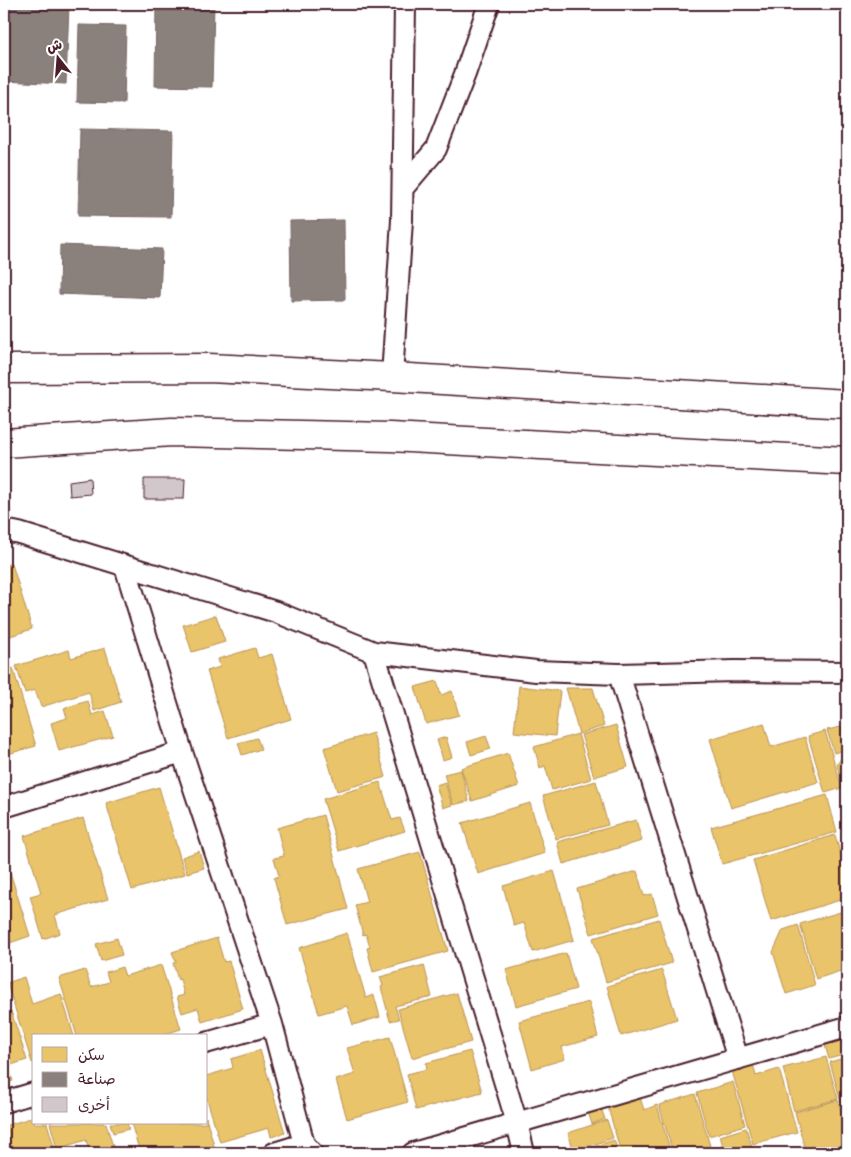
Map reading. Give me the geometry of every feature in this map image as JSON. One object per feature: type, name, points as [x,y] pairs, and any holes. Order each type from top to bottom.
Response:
[{"type":"highway","points":[[4,369],[209,368],[847,404]]},
{"type":"highway","points":[[4,443],[172,432],[390,437],[847,461]]},
{"type":"street","points":[[392,377],[402,220],[405,4]]},
{"type":"street","points":[[403,188],[436,150],[489,4]]},
{"type":"street","points":[[4,530],[276,612],[374,652],[536,671],[619,674],[734,671],[847,672]]},
{"type":"street","points":[[125,566],[182,752],[272,1024],[308,1149],[274,1153]]},
{"type":"street","points":[[374,652],[518,1123],[524,1153]]},
{"type":"street","points":[[619,674],[738,1059]]},
{"type":"street","points":[[4,807],[182,752]]},
{"type":"street","points":[[208,1042],[272,1024]]},
{"type":"street","points":[[413,1153],[847,1027]]},
{"type":"street","points":[[4,1102],[32,1094]]},
{"type":"building: سكن","points":[[12,564],[32,629],[4,638],[4,565]]},
{"type":"building: سكن","points":[[216,615],[225,642],[192,652],[183,625]]},
{"type":"building: سكن","points":[[105,648],[121,702],[94,711],[89,692],[41,707],[35,690],[25,693],[16,666],[69,650],[71,658]]},
{"type":"building: سكن","points":[[255,648],[258,658],[272,654],[291,719],[228,738],[207,671],[220,667],[218,659]]},
{"type":"building: سكن","points":[[13,668],[36,746],[4,755],[4,671]]},
{"type":"building: سكن","points":[[437,681],[441,695],[452,691],[459,715],[426,724],[415,687]]},
{"type":"building: سكن","points":[[519,686],[560,691],[555,736],[514,732]]},
{"type":"building: سكن","points":[[566,688],[593,688],[604,726],[579,734]]},
{"type":"building: سكن","points":[[88,701],[92,715],[105,711],[113,736],[59,751],[51,723],[67,718],[64,708]]},
{"type":"building: سكن","points":[[764,723],[771,747],[805,737],[818,782],[731,808],[710,739]]},
{"type":"building: سكن","points":[[616,725],[628,767],[594,777],[581,735]]},
{"type":"building: سكن","points":[[841,727],[847,749],[834,753],[827,730]]},
{"type":"building: سكن","points":[[825,731],[842,788],[825,793],[808,736]]},
{"type":"building: سكن","points":[[373,733],[386,777],[337,791],[324,748]]},
{"type":"building: سكن","points":[[578,734],[591,779],[552,790],[545,766],[540,768],[534,747]]},
{"type":"building: سكن","points":[[486,736],[491,749],[471,755],[467,742]]},
{"type":"building: سكن","points":[[446,737],[452,757],[443,760],[437,740]]},
{"type":"building: سكن","points":[[257,738],[261,749],[242,755],[238,743]]},
{"type":"building: سكن","points":[[847,750],[847,797],[837,765]]},
{"type":"building: سكن","points":[[508,753],[519,786],[472,801],[461,768]]},
{"type":"building: سكن","points":[[461,770],[469,801],[453,805],[444,774]]},
{"type":"building: سكن","points":[[596,781],[608,825],[556,839],[543,796]]},
{"type":"building: سكن","points":[[380,782],[392,820],[400,818],[405,831],[339,851],[323,799]]},
{"type":"building: سكن","points":[[445,782],[452,805],[443,808],[436,785]]},
{"type":"building: سكن","points":[[159,787],[185,874],[132,890],[106,803]]},
{"type":"building: سكن","points":[[827,795],[837,832],[722,864],[711,827]]},
{"type":"building: سكن","points":[[530,803],[545,853],[478,874],[462,823]]},
{"type":"building: سكن","points":[[323,815],[348,909],[287,925],[274,878],[279,876],[274,858],[284,856],[277,828]]},
{"type":"building: سكن","points":[[83,818],[108,899],[55,915],[60,933],[43,939],[30,896],[41,893],[24,836]]},
{"type":"building: سكن","points":[[636,820],[642,841],[563,864],[557,842]]},
{"type":"building: سكن","points":[[835,835],[847,877],[847,898],[771,921],[753,860]]},
{"type":"building: سكن","points":[[199,851],[204,868],[187,873],[182,857]]},
{"type":"building: سكن","points":[[420,852],[448,951],[373,972],[367,948],[370,947],[366,934],[363,935],[355,905],[367,902],[358,869]]},
{"type":"building: سكن","points":[[554,871],[574,940],[533,952],[524,923],[514,926],[503,886]]},
{"type":"building: سكن","points":[[637,871],[644,896],[652,894],[658,914],[591,934],[577,889]]},
{"type":"building: سكن","points":[[10,872],[30,936],[4,945],[4,873]]},
{"type":"building: سكن","points":[[847,910],[847,969],[816,979],[800,924]]},
{"type":"building: سكن","points":[[659,919],[672,963],[606,982],[593,938]]},
{"type":"building: سكن","points":[[798,925],[815,985],[786,994],[773,952],[783,930]]},
{"type":"building: سكن","points":[[347,933],[366,998],[374,995],[380,1017],[353,1025],[347,1006],[319,1014],[299,948]]},
{"type":"building: سكن","points":[[117,938],[122,955],[101,961],[96,944]]},
{"type":"building: سكن","points":[[217,938],[224,962],[229,961],[243,1009],[202,1022],[198,1008],[182,1013],[177,997],[184,995],[173,963],[176,962],[172,952]]},
{"type":"building: سكن","points":[[566,953],[576,989],[516,1006],[506,970]]},
{"type":"building: سكن","points":[[161,965],[181,1029],[165,1034],[76,1034],[59,978],[85,970],[91,987],[109,982],[106,972],[122,967],[125,976]]},
{"type":"building: سكن","points":[[424,965],[432,997],[395,1006],[399,1019],[390,1021],[380,977]]},
{"type":"building: سكن","points":[[662,970],[677,1019],[621,1036],[607,986]]},
{"type":"building: سكن","points":[[24,977],[32,1004],[61,994],[73,1034],[32,1034],[32,1063],[7,983]]},
{"type":"building: سكن","points":[[457,993],[471,1042],[412,1058],[398,1009]]},
{"type":"building: سكن","points":[[589,1002],[598,1037],[562,1047],[565,1059],[532,1069],[519,1021]]},
{"type":"building: سكن","points":[[11,1011],[27,1060],[8,1066],[13,1081],[4,1084],[4,1014]]},
{"type":"building: سكن","points":[[844,1036],[847,1054],[829,1059],[824,1042]]},
{"type":"building: سكن","points":[[390,1037],[408,1102],[347,1119],[336,1080],[355,1074],[347,1048]]},
{"type":"building: سكن","points":[[260,1050],[285,1133],[271,1137],[269,1128],[220,1142],[208,1103],[208,1075],[233,1068],[231,1059]]},
{"type":"building: سكن","points":[[470,1051],[482,1092],[416,1110],[407,1074],[427,1069],[426,1063]]},
{"type":"building: سكن","points":[[826,1057],[838,1099],[794,1111],[783,1068]]},
{"type":"building: سكن","points":[[847,1057],[847,1125],[830,1062]]},
{"type":"building: سكن","points":[[753,1064],[756,1076],[779,1069],[797,1132],[753,1144],[732,1071]]},
{"type":"building: سكن","points":[[733,1082],[745,1125],[709,1136],[697,1093]]},
{"type":"building: سكن","points":[[639,1094],[644,1110],[657,1105],[671,1153],[621,1153],[607,1104]]},
{"type":"building: سكن","points":[[695,1094],[710,1146],[701,1148],[703,1153],[673,1153],[659,1105]]},
{"type":"building: سكن","points":[[838,1100],[847,1134],[847,1145],[818,1153],[806,1153],[795,1112]]},
{"type":"building: سكن","points":[[601,1108],[605,1119],[592,1124],[588,1112]]},
{"type":"building: سكن","points":[[32,1118],[32,1124],[47,1124],[56,1153],[6,1153],[4,1126]]},
{"type":"building: سكن","points":[[607,1120],[613,1138],[574,1151],[568,1133]]},
{"type":"building: سكن","points":[[50,1124],[106,1124],[114,1150],[90,1153],[86,1140],[57,1149]]},
{"type":"building: سكن","points":[[110,1124],[127,1124],[129,1129],[113,1133]]},
{"type":"building: سكن","points":[[131,1124],[208,1124],[216,1153],[140,1153]]},
{"type":"building: سكن","points":[[746,1128],[754,1153],[725,1153],[720,1136]]},
{"type":"building: سكن","points":[[614,1140],[619,1153],[574,1153]]},
{"type":"building: صناعة","points":[[4,4],[69,4],[66,84],[4,81]]},
{"type":"building: صناعة","points":[[156,4],[214,4],[212,87],[155,86]]},
{"type":"building: صناعة","points":[[79,25],[126,26],[124,103],[77,102]]},
{"type":"building: صناعة","points":[[80,129],[173,131],[171,217],[78,216]]},
{"type":"building: صناعة","points":[[344,220],[345,300],[291,301],[290,221]]},
{"type":"building: صناعة","points":[[60,245],[162,249],[160,298],[59,294]]},
{"type":"building: أخرى","points":[[90,478],[91,494],[70,496],[69,481]]},
{"type":"building: أخرى","points":[[144,479],[185,479],[184,499],[144,499]]}]
